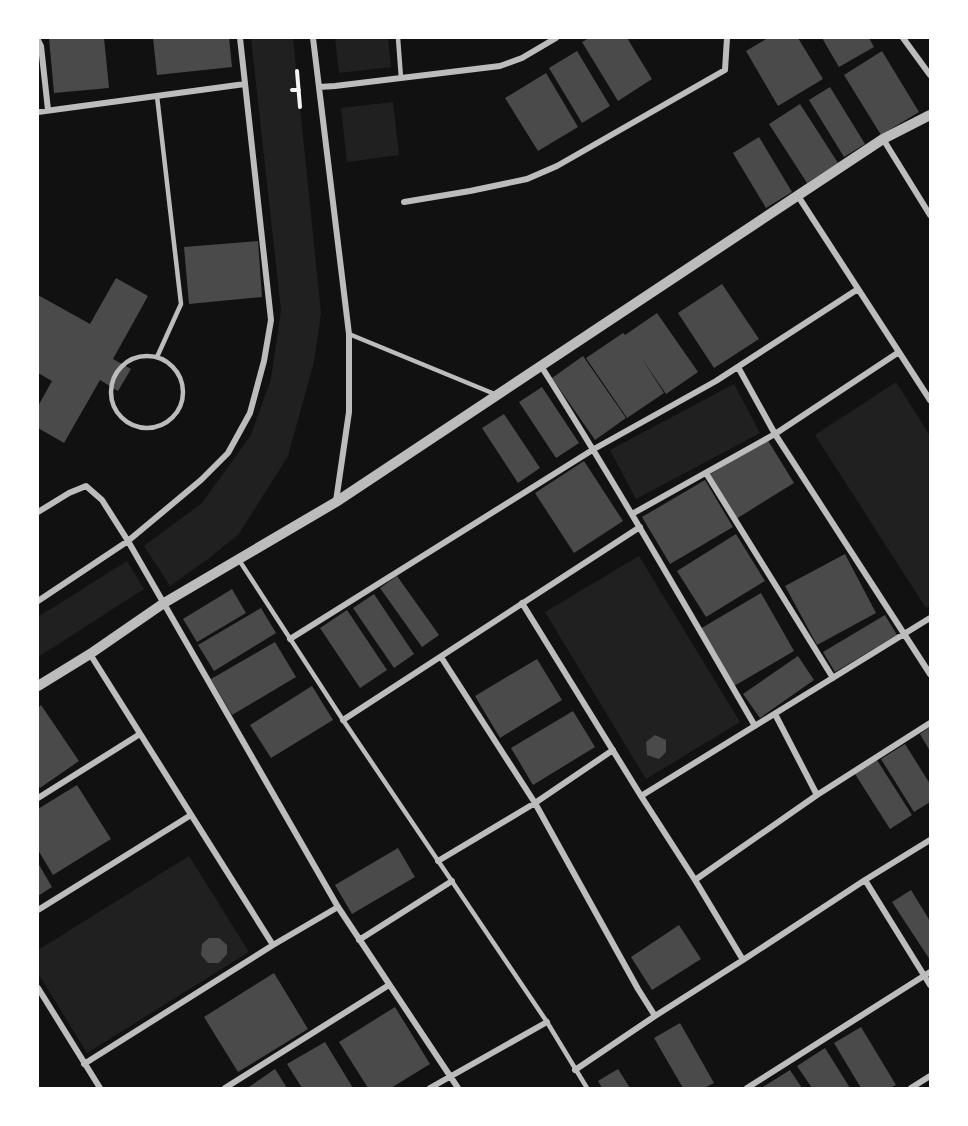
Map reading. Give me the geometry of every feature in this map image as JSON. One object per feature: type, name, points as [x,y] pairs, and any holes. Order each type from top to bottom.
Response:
[{"type":"street","points":[[38,601],[128,541],[201,480],[228,453],[250,413],[264,361],[271,320],[240,38]]},
{"type":"street","points":[[313,38],[349,334],[350,412],[336,502]]},
{"type":"street","points":[[319,87],[500,66],[522,58],[556,38]]},
{"type":"street","points":[[404,202],[527,179],[557,166],[725,70],[727,38]]},
{"type":"street","points":[[903,38],[930,75]]},
{"type":"street","points":[[38,40],[41,46],[48,110]]},
{"type":"street","points":[[38,112],[245,84]]},
{"type":"street","points":[[38,686],[90,654],[164,603],[336,502],[883,139],[930,115]]},
{"type":"street","points":[[883,139],[930,215]]},
{"type":"street","points":[[798,196],[930,400]]},
{"type":"street","points":[[290,639],[594,449],[738,367],[858,289]]},
{"type":"street","points":[[632,514],[775,434],[899,352]]},
{"type":"street","points":[[541,366],[594,449],[755,726]]},
{"type":"street","points":[[738,367],[775,434],[930,675]]},
{"type":"street","points":[[706,473],[833,678]]},
{"type":"street","points":[[38,512],[69,492],[86,486],[102,500],[164,603],[338,908],[458,1089]]},
{"type":"street","points":[[343,720],[640,527]]},
{"type":"street","points":[[522,603],[743,960]]},
{"type":"street","points":[[641,796],[930,618]]},
{"type":"street","points":[[90,654],[273,945]]},
{"type":"street","points":[[441,657],[535,803],[655,1016]]},
{"type":"street","points":[[775,714],[817,795]]},
{"type":"street","points":[[695,880],[817,795],[930,723]]},
{"type":"street","points":[[38,798],[140,734]]},
{"type":"street","points":[[438,861],[535,803],[613,750]]},
{"type":"street","points":[[38,910],[191,814]]},
{"type":"street","points":[[576,1070],[655,1016],[930,840]]},
{"type":"street","points":[[865,880],[927,974],[930,985]]},
{"type":"street","points":[[359,940],[452,881]]},
{"type":"street","points":[[84,1064],[273,945],[338,908]]},
{"type":"street","points":[[747,1089],[927,974]]},
{"type":"street","points":[[225,1089],[389,985]]},
{"type":"street","points":[[38,988],[100,1089]]},
{"type":"street","points":[[430,1089],[547,1022]]},
{"type":"street","points":[[911,1089],[930,1076]]},
{"type":"lane","points":[[398,38],[401,78]]},
{"type":"lane","points":[[157,96],[181,304],[157,357]]},
{"type":"lane","points":[[349,334],[498,395]]},
{"type":"lane","points":[[143,356],[157,357],[168,362],[182,378],[184,398],[175,416],[158,427],[139,428],[120,417],[111,400],[112,382],[122,366],[143,356]]},
{"type":"lane","points":[[239,560],[343,720],[547,1022],[586,1089]]},
{"type":"path","points":[[297,71],[300,107]]},
{"type":"path","points":[[292,90],[299,90]]},
{"type":"shaded area","points":[[251,38],[293,38],[321,313],[314,362],[288,456],[239,534],[170,586],[144,546],[202,503],[251,435],[271,379],[281,310]]},
{"type":"shaded area","points":[[335,38],[388,38],[391,67],[339,73]]},
{"type":"shaded area","points":[[393,102],[399,155],[347,162],[341,108]]},
{"type":"shaded area","points":[[896,382],[930,436],[930,605],[926,608],[815,435]]},
{"type":"shaded area","points":[[734,384],[760,433],[636,499],[610,450]]},
{"type":"shaded area","points":[[639,556],[740,722],[646,779],[545,612]]},
{"type":"shaded area","points":[[127,561],[144,589],[38,657],[38,617]]},
{"type":"shaded area","points":[[189,856],[249,952],[87,1053],[38,973],[38,950]]},
{"type":"building","points":[[49,38],[104,38],[109,88],[54,93]]},
{"type":"building","points":[[153,38],[229,38],[232,67],[157,75]]},
{"type":"building","points":[[589,38],[627,38],[652,79],[618,101],[582,42]]},
{"type":"building","points":[[768,38],[798,38],[823,79],[778,106],[746,51]]},
{"type":"building","points":[[822,38],[869,38],[874,47],[839,67]]},
{"type":"building","points":[[577,51],[610,106],[582,123],[549,68]]},
{"type":"building","points":[[882,51],[919,112],[881,135],[844,75]]},
{"type":"building","points":[[546,73],[578,127],[538,151],[505,98]]},
{"type":"building","points":[[830,87],[865,144],[844,157],[809,100]]},
{"type":"building","points":[[800,104],[838,163],[807,183],[769,124]]},
{"type":"building","points":[[759,137],[792,192],[766,208],[733,153]]},
{"type":"building","points":[[258,241],[262,297],[189,304],[184,247]]},
{"type":"building","points":[[116,278],[148,296],[113,359],[131,369],[118,391],[100,380],[64,443],[38,428],[38,406],[52,381],[38,373],[38,295],[90,324]]},
{"type":"building","points":[[722,284],[759,339],[714,368],[678,313]]},
{"type":"building","points":[[657,313],[698,372],[666,394],[641,357],[664,393],[627,418],[586,358]]},
{"type":"building","points":[[583,356],[626,418],[595,440],[552,378]]},
{"type":"building","points":[[542,387],[579,443],[556,458],[519,402]]},
{"type":"building","points":[[504,414],[540,468],[518,483],[482,428]]},
{"type":"building","points":[[767,439],[794,483],[736,519],[709,475]]},
{"type":"building","points":[[584,461],[623,521],[574,553],[535,493]]},
{"type":"building","points":[[705,480],[733,527],[670,564],[642,517]]},
{"type":"building","points":[[736,534],[765,581],[706,617],[677,571]]},
{"type":"building","points":[[845,554],[876,613],[817,645],[785,586]]},
{"type":"building","points":[[397,576],[439,635],[422,647],[380,588]]},
{"type":"building","points":[[232,589],[246,613],[197,642],[183,619]]},
{"type":"building","points":[[761,593],[794,651],[734,686],[700,629]]},
{"type":"building","points":[[374,594],[414,654],[394,668],[353,608]]},
{"type":"building","points":[[261,608],[276,633],[214,671],[198,645]]},
{"type":"building","points":[[347,610],[387,670],[360,688],[320,628]]},
{"type":"building","points":[[885,615],[897,635],[835,672],[823,652]]},
{"type":"building","points":[[275,642],[296,677],[232,715],[211,679]]},
{"type":"building","points":[[798,656],[814,680],[760,718],[743,694]]},
{"type":"building","points":[[537,659],[562,700],[500,738],[475,696]]},
{"type":"building","points":[[312,686],[333,720],[271,758],[250,725]]},
{"type":"building","points":[[41,705],[79,761],[40,788],[38,785],[38,708]]},
{"type":"building","points":[[573,711],[595,747],[533,785],[511,748]]},
{"type":"building","points":[[930,727],[930,751],[920,734]]},
{"type":"building","points":[[655,735],[666,740],[666,752],[659,759],[647,755],[646,742]]},
{"type":"building","points":[[905,744],[930,784],[930,802],[914,812],[881,759]]},
{"type":"building","points":[[877,760],[912,815],[890,829],[855,774]]},
{"type":"building","points":[[77,785],[111,839],[53,875],[38,850],[38,809]]},
{"type":"building","points":[[398,848],[415,877],[352,914],[335,885]]},
{"type":"building","points":[[38,863],[52,887],[38,896]]},
{"type":"building","points":[[911,890],[930,921],[930,960],[892,902]]},
{"type":"building","points":[[679,925],[701,959],[652,990],[631,957]]},
{"type":"building","points":[[209,938],[219,938],[227,945],[227,954],[219,963],[208,963],[201,955],[202,944]]},
{"type":"building","points":[[274,973],[308,1029],[238,1072],[204,1017]]},
{"type":"building","points":[[395,1007],[430,1064],[391,1088],[368,1088],[339,1042]]},
{"type":"building","points":[[680,1023],[714,1083],[704,1088],[683,1088],[654,1038]]},
{"type":"building","points":[[861,1027],[896,1085],[890,1088],[861,1088],[834,1043]]},
{"type":"building","points":[[325,1042],[353,1088],[302,1088],[287,1064]]},
{"type":"building","points":[[825,1048],[850,1088],[812,1088],[797,1066]]},
{"type":"building","points":[[275,1069],[287,1088],[249,1087]]},
{"type":"building","points":[[618,1069],[630,1088],[602,1088],[598,1081]]},
{"type":"building","points":[[790,1070],[802,1088],[761,1088]]}]
